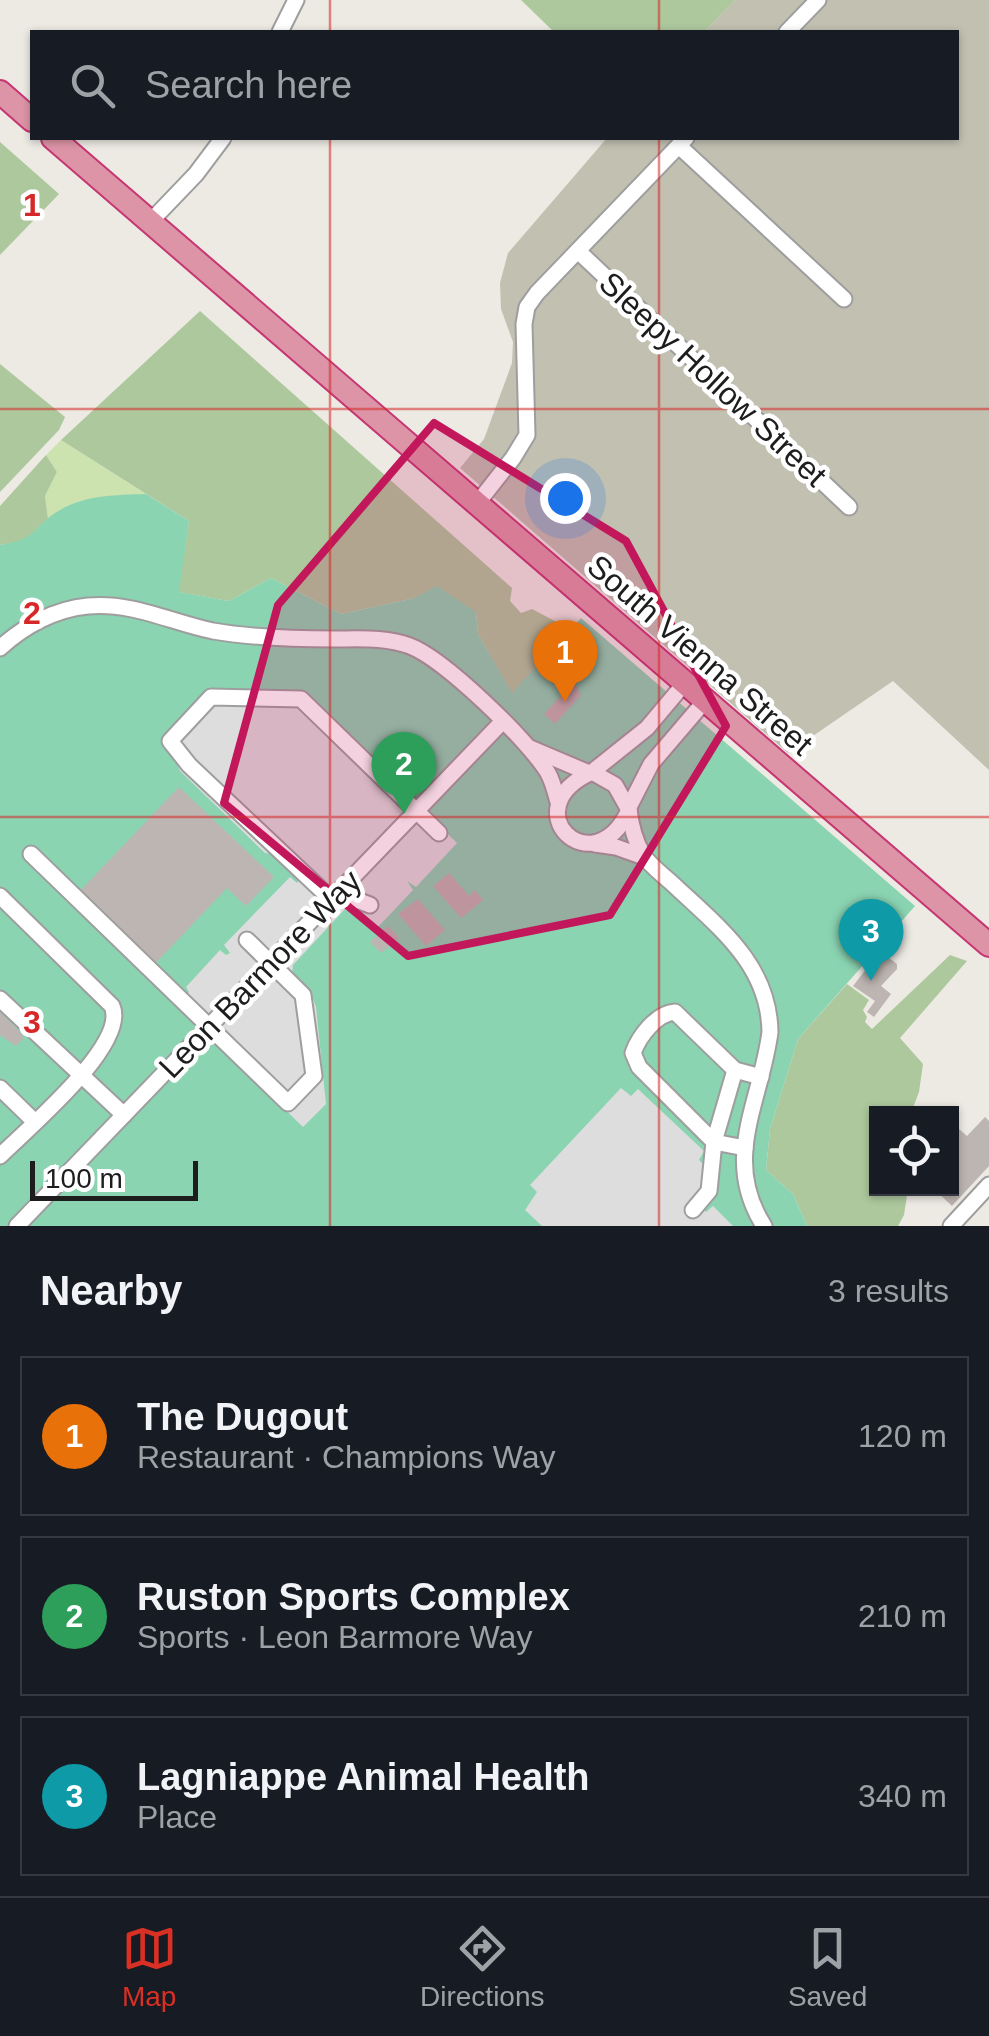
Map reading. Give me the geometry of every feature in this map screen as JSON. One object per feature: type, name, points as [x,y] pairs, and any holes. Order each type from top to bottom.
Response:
[{"type":"highway","points":[[0,92],[30,118]]},
{"type":"highway","name":"South Vienna Street","points":[[55,140],[989,945]]},
{"type":"street","points":[[281,30],[296,0]]},
{"type":"street","points":[[789,30],[818,0]]},
{"type":"street","points":[[150,222],[196,174],[222,140]]},
{"type":"street","points":[[476,505],[522,447],[527,434],[527,308],[682,142],[844,299]]},
{"type":"street","name":"Sleepy Hollow Street","points":[[578,252],[849,507]]},
{"type":"street","points":[[0,648],[42,619],[85,606],[127,607],[212,630],[252,636],[390,640],[428,654],[530,748],[548,772],[558,802],[557,822],[564,834],[578,843],[616,847],[644,857],[736,944],[754,970],[770,1014],[768,1051],[745,1148],[744,1187],[764,1226]]},
{"type":"street","points":[[558,802],[647,728],[684,684]]},
{"type":"street","points":[[370,904],[335,896],[188,764],[170,740],[211,697],[301,699],[439,832]]},
{"type":"street","points":[[592,844],[614,834],[651,764],[704,702]]},
{"type":"street","name":"Leon Barmore Way","points":[[18,1226],[502,722]]},
{"type":"street","points":[[530,748],[614,785],[629,809],[644,857]]},
{"type":"street","points":[[31,854],[288,1103],[314,1076],[303,995],[246,940]]},
{"type":"street","points":[[0,896],[115,1011],[108,1041],[0,1156]]},
{"type":"street","points":[[0,999],[124,1115]]},
{"type":"street","points":[[745,1148],[714,1142],[639,1068],[633,1053],[664,1013],[675,1012],[735,1070],[761,1077]]},
{"type":"street","points":[[694,1210],[709,1191],[714,1142],[735,1070]]},
{"type":"street","points":[[0,1088],[34,1121]]},
{"type":"street","points":[[951,1226],[989,1185]]},
{"type":"highlighted area","points":[[434,423],[626,541],[726,726],[610,915],[408,956],[224,803],[278,605]]},
{"type":"shaded area","points":[[735,0],[989,0],[989,770],[893,681],[788,753],[460,468],[484,439],[512,363],[513,342],[501,309],[500,283],[508,253],[605,140],[959,140],[959,30],[706,30]]},
{"type":"shaded area","points":[[210,692],[302,694],[457,843],[416,887],[407,881],[413,890],[378,927],[359,909],[345,909],[293,965],[292,976],[312,996],[316,1007],[326,1104],[303,1127],[178,1005],[189,992],[186,987],[220,950],[226,955],[230,953],[224,945],[290,877],[297,883],[300,878],[273,854],[265,853],[180,771],[162,742]]},
{"type":"shaded area","points":[[621,1088],[631,1096],[638,1089],[704,1151],[699,1160],[719,1180],[716,1192],[703,1209],[706,1212],[713,1206],[733,1226],[542,1226],[525,1210],[537,1192],[530,1185]]},
{"type":"green space","points":[[521,0],[735,0],[706,30],[552,30]]},
{"type":"green space","points":[[0,142],[59,194],[0,255]]},
{"type":"green space","points":[[200,311],[512,588],[510,601],[521,613],[532,609],[570,629],[512,694],[478,634],[476,612],[415,598],[341,614],[271,578],[229,601],[178,592],[189,521],[61,440]]},
{"type":"green space","points":[[0,364],[65,417],[59,430],[0,492]]},
{"type":"green space","points":[[61,440],[146,494],[80,501],[48,519],[45,496],[57,472],[46,455]]},
{"type":"green space","points":[[46,455],[57,472],[45,496],[48,519],[24,541],[0,545],[0,506]]},
{"type":"green space","points":[[146,494],[189,521],[179,592],[229,601],[271,578],[341,614],[415,598],[437,586],[476,612],[478,634],[512,693],[581,618],[915,906],[798,1039],[770,1129],[766,1170],[793,1194],[807,1226],[0,1226],[0,545],[29,535],[60,510],[80,501]]},
{"type":"green space","points":[[950,955],[967,961],[900,1038],[923,1064],[914,1106],[869,1106],[869,1196],[907,1196],[898,1226],[807,1226],[793,1194],[766,1170],[770,1129],[798,1039],[847,984],[869,1000],[863,1010],[865,1022],[872,1029]]},
{"type":"building","points":[[574,682],[581,695],[555,724],[544,714]]},
{"type":"building","points":[[179,787],[274,877],[246,906],[227,888],[152,967],[77,894]]},
{"type":"building","points":[[449,873],[469,896],[475,890],[483,900],[461,918],[433,886]]},
{"type":"building","points":[[418,899],[445,930],[426,946],[398,914]]},
{"type":"building","points":[[388,926],[399,938],[381,953],[370,942]]},
{"type":"building","points":[[880,951],[897,964],[897,969],[881,986],[891,994],[874,1017],[867,1012],[875,1001],[853,986]]},
{"type":"building","points":[[0,1012],[22,1034],[23,1039],[16,1046],[0,1035]]},
{"type":"building","points":[[985,1117],[989,1121],[989,1166],[952,1206],[941,1196],[959,1196],[959,1129],[967,1136]]},
{"type":"place","name":"The Dugout","points":[[565,702]]},
{"type":"place","name":"Ruston Sports Complex","points":[[404,814]]},
{"type":"place","name":"Lagniappe Animal Health","points":[[871,981]]}]
